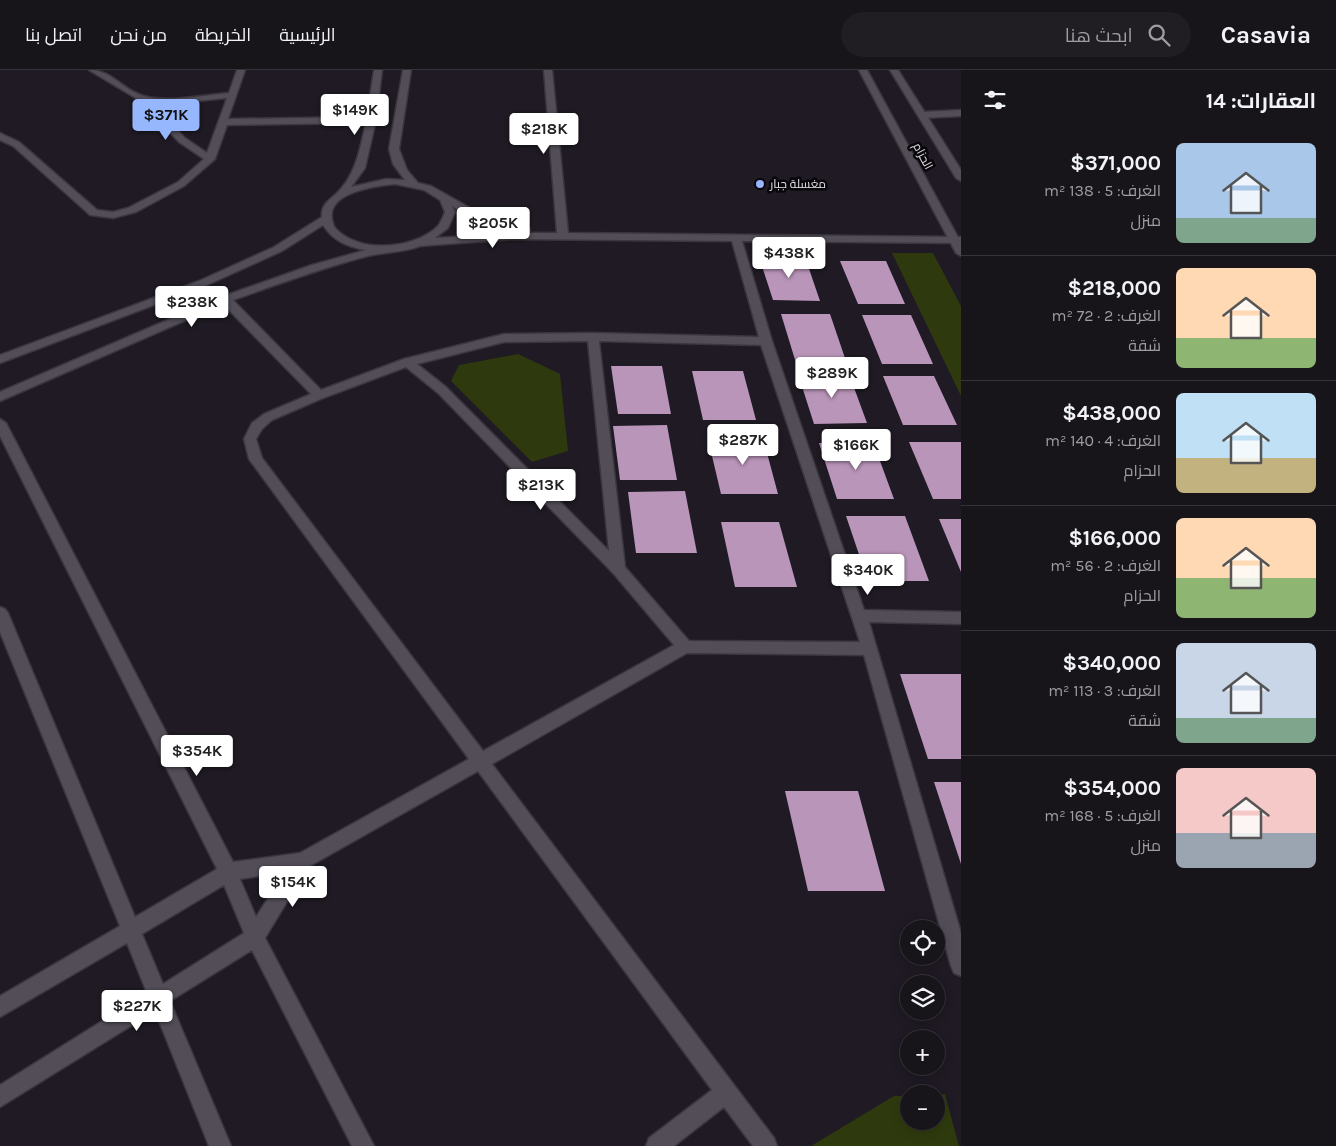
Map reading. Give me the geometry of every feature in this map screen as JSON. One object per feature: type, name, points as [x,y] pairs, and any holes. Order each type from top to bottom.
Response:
[{"type":"street","points":[[96,70],[142,99],[182,140],[210,159]]},
{"type":"street","points":[[0,136],[16,144],[94,213],[113,215],[132,210],[181,184],[210,159],[241,70]]},
{"type":"street","points":[[378,70],[371,120],[360,168],[353,180],[333,202],[328,210],[326,219],[330,228],[337,236],[349,243],[380,249],[490,237],[736,237],[958,240]]},
{"type":"street","points":[[408,70],[394,149],[395,159],[402,172],[413,183]]},
{"type":"street","points":[[548,70],[564,237]]},
{"type":"street","name":"الحزام","points":[[864,70],[958,240],[961,253]]},
{"type":"street","points":[[894,70],[961,178]]},
{"type":"street","points":[[142,99],[160,100],[233,95]]},
{"type":"street","points":[[923,115],[961,113]]},
{"type":"street","points":[[223,122],[371,120]]},
{"type":"street","points":[[333,202],[344,193],[358,186],[376,182],[413,183],[428,188],[475,215],[493,222],[513,228],[564,237]]},
{"type":"street","points":[[422,243],[438,234],[447,224],[450,212],[447,203],[439,194]]},
{"type":"street","points":[[0,359],[203,283],[278,250],[326,219]]},
{"type":"street","points":[[736,237],[766,341],[870,649],[961,966]]},
{"type":"street","points":[[0,397],[225,299],[316,267],[380,249]]},
{"type":"street","points":[[225,299],[319,395]]},
{"type":"street","points":[[766,341],[593,337],[504,338],[408,362],[319,395],[268,417],[257,426],[250,439],[256,459],[766,1146]]},
{"type":"street","points":[[593,337],[618,569]]},
{"type":"street","points":[[408,362],[442,390],[618,569],[685,647]]},
{"type":"street","points":[[0,423],[228,872],[255,937],[363,1146]]},
{"type":"street","points":[[0,613],[220,1146]]},
{"type":"street","points":[[859,616],[961,618]]},
{"type":"street","points":[[0,1007],[228,872],[302,861],[685,647],[870,649]]},
{"type":"street","points":[[0,1097],[255,937],[302,861]]},
{"type":"street","points":[[657,1146],[726,1092]]},
{"type":"green space","points":[[892,253],[933,253],[961,306],[961,396]]},
{"type":"green space","points":[[518,354],[560,374],[568,451],[532,462],[451,381],[459,365]]},
{"type":"green space","points":[[945,1094],[959,1146],[811,1146],[894,1096],[900,1096],[900,1130],[945,1130]]},
{"type":"building","points":[[759,257],[805,257],[820,301],[773,300]]},
{"type":"building","points":[[840,261],[886,261],[905,304],[858,304]]},
{"type":"building","points":[[781,314],[830,314],[847,364],[796,363]]},
{"type":"building","points":[[862,315],[911,315],[933,364],[882,364]]},
{"type":"building","points":[[611,366],[662,366],[671,414],[618,414]]},
{"type":"building","points":[[692,371],[743,371],[756,420],[703,420]]},
{"type":"building","points":[[798,374],[849,374],[867,423],[814,424]]},
{"type":"building","points":[[883,376],[934,376],[957,425],[903,425]]},
{"type":"building","points":[[667,425],[677,480],[620,480],[613,426]]},
{"type":"building","points":[[763,438],[778,494],[721,494],[708,439]]},
{"type":"building","points":[[873,442],[894,499],[837,499],[819,443]]},
{"type":"building","points":[[909,442],[961,442],[961,499],[933,499]]},
{"type":"building","points":[[685,491],[697,553],[636,553],[628,492]]},
{"type":"building","points":[[846,516],[905,516],[929,581],[868,581]]},
{"type":"building","points":[[939,519],[961,519],[961,572]]},
{"type":"building","points":[[721,522],[779,522],[797,587],[735,587]]},
{"type":"building","points":[[900,674],[961,674],[961,759],[928,759]]},
{"type":"building","points":[[934,782],[961,782],[961,864]]},
{"type":"building","points":[[785,791],[858,791],[885,891],[808,891]]},
{"type":"place","name":"مغسلة جبار","points":[[760,184]]}]
